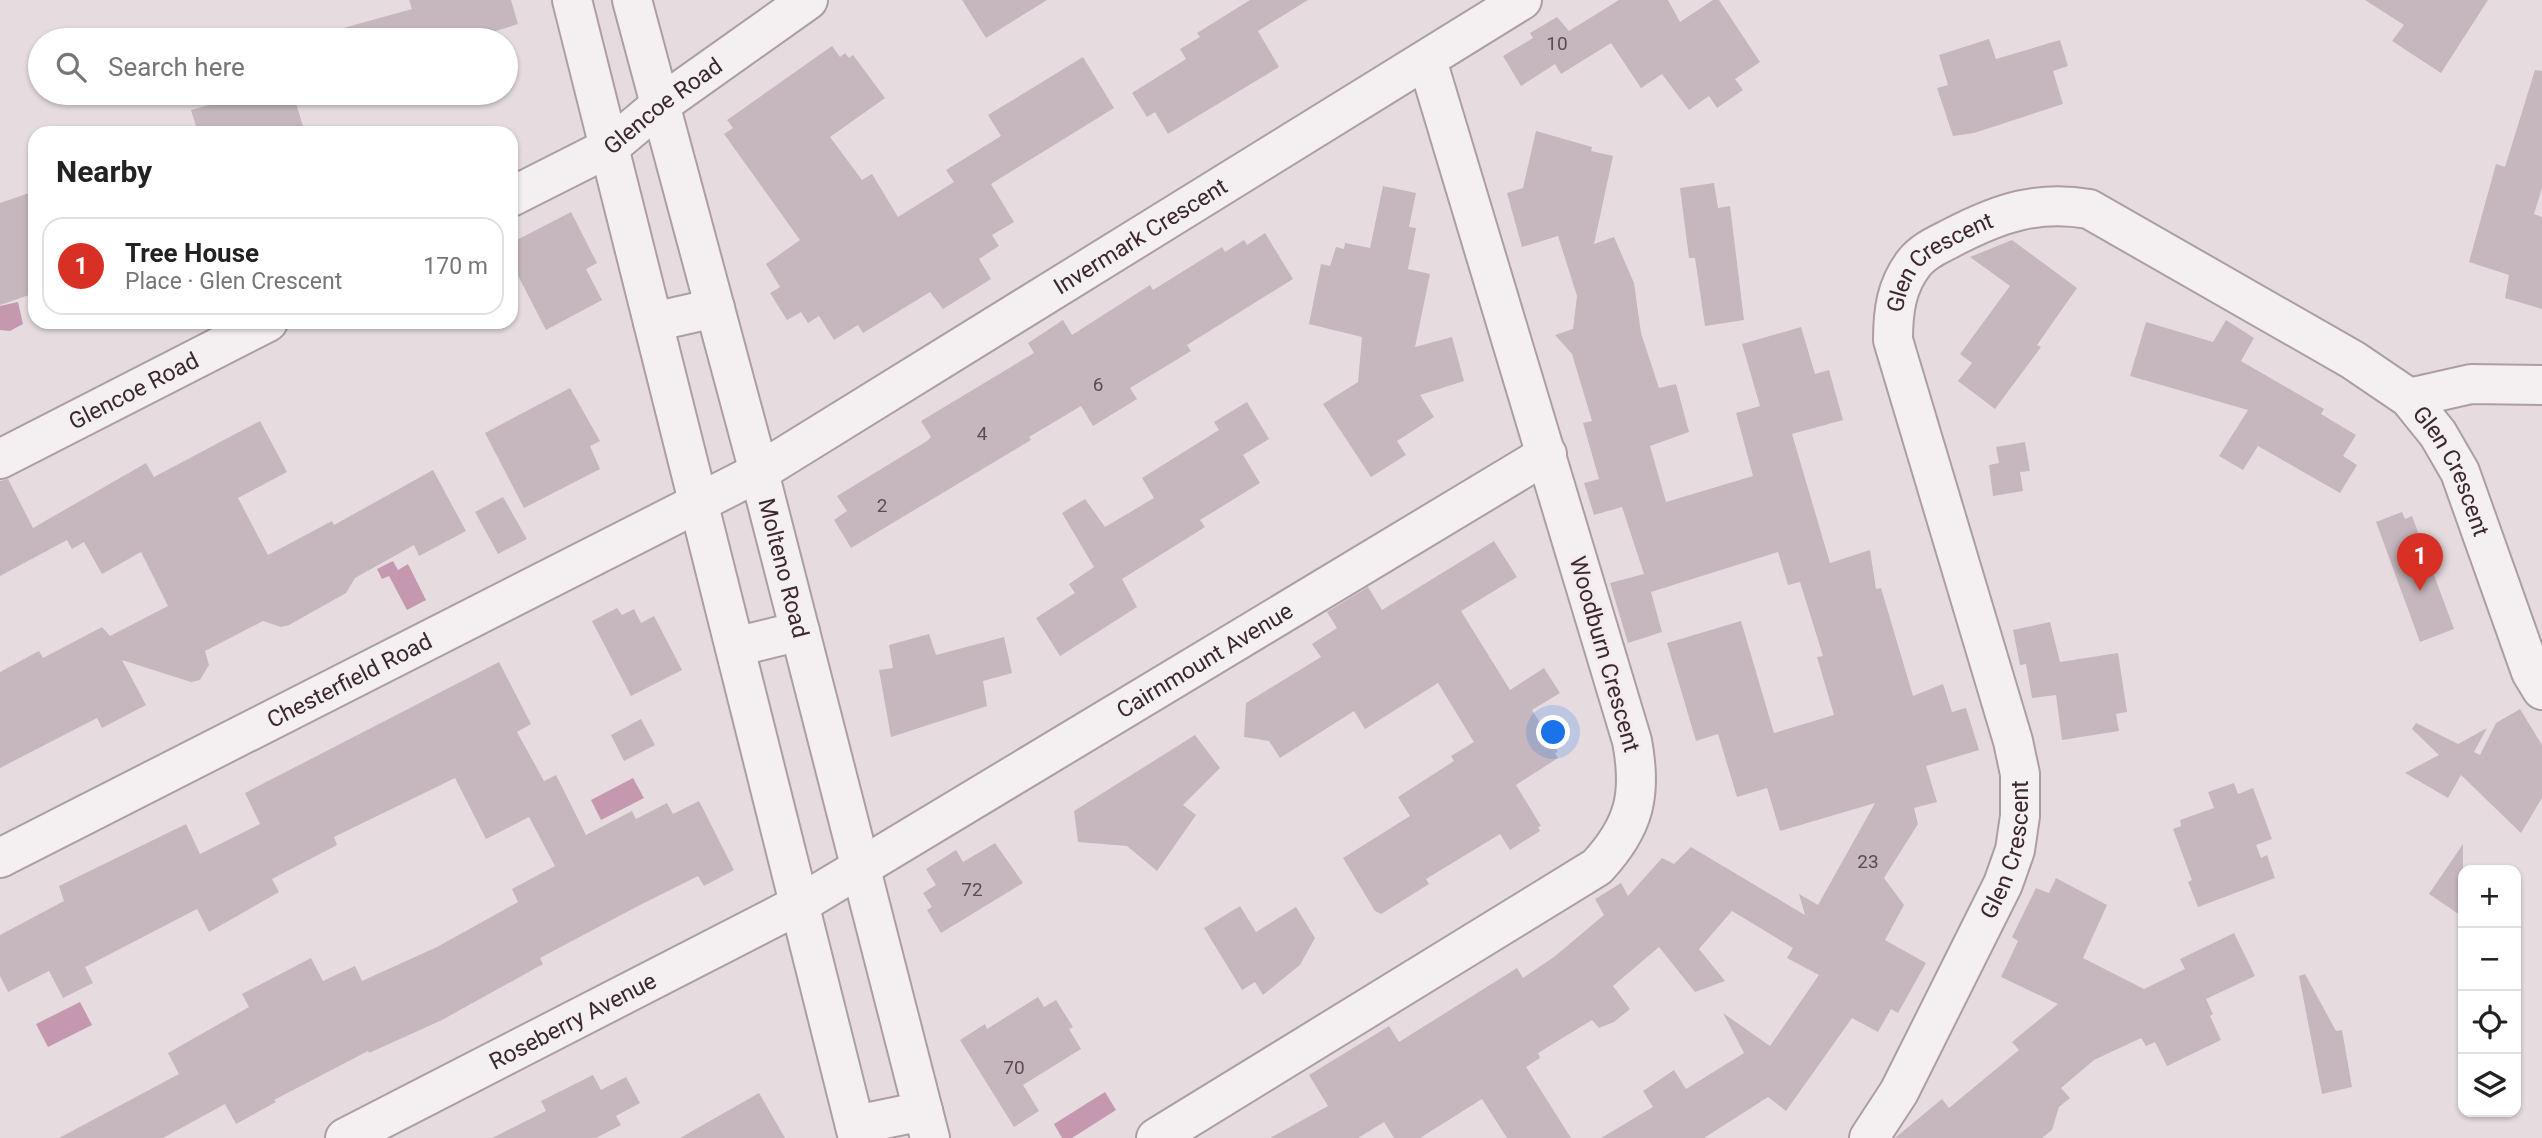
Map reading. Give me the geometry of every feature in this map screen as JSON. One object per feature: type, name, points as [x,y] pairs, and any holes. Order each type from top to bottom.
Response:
[{"type":"street","points":[[572,0],[857,1131],[927,1125]]},
{"type":"street","name":"Molteno Road","points":[[632,0],[759,472],[927,1125]]},
{"type":"street","name":"Glencoe Road","points":[[518,193],[610,146],[660,105],[808,0]]},
{"type":"street","name":"Invermark Crescent","points":[[698,502],[759,472],[1522,0]]},
{"type":"street","name":"Woodburn Crescent","points":[[1156,1138],[1597,867],[1622,835],[1636,799],[1637,770],[1634,750],[1547,454],[1426,60]]},
{"type":"street","points":[[626,213],[683,190]]},
{"type":"street","name":"Glen Crescent","points":[[1868,1138],[1899,1092],[2003,884],[2015,850],[2020,816],[2020,774],[2007,710],[1893,340],[1893,310],[1902,283],[1914,262],[1930,249],[2004,214],[2027,207],[2061,204],[2089,209],[2353,360],[2409,398],[2438,434],[2460,472],[2531,672],[2542,690]]},
{"type":"street","points":[[653,322],[715,308]]},
{"type":"street","name":"Glencoe Road","points":[[0,459],[254,329]]},
{"type":"street","points":[[2409,398],[2470,384],[2542,385]]},
{"type":"street","name":"Cairnmount Avenue","points":[[800,904],[1547,454]]},
{"type":"street","name":"Chesterfield Road","points":[[0,858],[698,502]]},
{"type":"street","points":[[735,646],[800,631]]},
{"type":"street","name":"Roseberry Avenue","points":[[345,1138],[800,904]]},
{"type":"shaded area","points":[[18,302],[23,324],[10,331],[0,330],[0,306]]},
{"type":"shaded area","points":[[393,561],[398,570],[408,564],[426,600],[407,610],[389,576],[382,579],[377,569]]},
{"type":"shaded area","points":[[633,778],[644,798],[601,820],[591,800]]},
{"type":"shaded area","points":[[80,1002],[92,1025],[48,1047],[36,1024]]},
{"type":"shaded area","points":[[1105,1092],[1116,1110],[1072,1138],[1062,1138],[1054,1124]]},
{"type":"building","points":[[409,0],[511,0],[518,24],[506,28],[343,28],[412,9]]},
{"type":"building","points":[[962,0],[1047,0],[986,38]]},
{"type":"building","points":[[1250,0],[1308,0],[1258,31],[1279,67],[1168,134],[1155,112],[1147,117],[1132,93],[1186,59],[1180,49],[1200,37],[1197,33]]},
{"type":"building","points":[[1619,0],[1668,0],[1680,22],[1713,0],[1719,0],[1760,62],[1735,79],[1743,90],[1717,108],[1709,96],[1689,110],[1662,74],[1641,88],[1611,43],[1561,74],[1555,64],[1521,86],[1503,56],[1533,38],[1530,33],[1557,17],[1569,31]]},
{"type":"building","points":[[2365,0],[2488,0],[2441,73],[2392,41],[2404,25]]},
{"type":"building","points":[[1989,39],[1996,59],[2060,40],[2068,66],[2053,71],[2063,104],[1974,133],[1953,136],[1937,88],[1948,85],[1939,55]]},
{"type":"building","points":[[832,46],[840,57],[845,53],[849,58],[853,55],[885,98],[830,137],[862,180],[872,174],[898,217],[954,182],[946,170],[1001,136],[988,115],[1083,57],[1114,108],[991,184],[1014,222],[992,235],[999,246],[979,259],[991,279],[943,309],[930,292],[863,333],[858,325],[834,340],[819,316],[808,323],[801,312],[787,320],[770,293],[780,287],[766,264],[800,240],[724,134],[733,128],[727,120]]},
{"type":"building","points":[[2535,70],[2542,71],[2542,188],[2534,214],[2542,217],[2542,309],[2505,298],[2509,275],[2469,262],[2496,164],[2505,167]]},
{"type":"building","points":[[209,105],[297,105],[303,126],[196,126],[191,110]]},
{"type":"building","points":[[1536,131],[1613,156],[1594,244],[1614,237],[1634,283],[1641,333],[1659,388],[1676,384],[1689,432],[1650,446],[1666,502],[1753,476],[1736,413],[1760,406],[1742,344],[1801,327],[1815,374],[1829,370],[1843,420],[1792,434],[1830,563],[1870,550],[1876,589],[1881,588],[1913,696],[1943,684],[1952,712],[1966,708],[1979,750],[1926,766],[1937,802],[1914,808],[1918,824],[1884,878],[1904,905],[1885,940],[1926,963],[1898,1013],[1891,1009],[1878,1032],[1852,1018],[1786,1111],[1768,1097],[1704,1138],[1601,1138],[1653,1107],[1643,1091],[1674,1070],[1686,1089],[1744,1053],[1723,1013],[1770,1046],[1819,975],[1787,958],[1793,948],[1732,911],[1699,949],[1725,981],[1695,992],[1659,947],[1613,986],[1630,1009],[1614,1022],[1599,1028],[1592,1020],[1538,1053],[1540,1058],[1526,1067],[1571,1138],[1507,1138],[1482,1099],[1420,1138],[1394,1138],[1384,1122],[1358,1138],[1270,1138],[1328,1106],[1309,1075],[1389,1026],[1399,1042],[1517,968],[1523,978],[1554,957],[1604,915],[1595,899],[1621,883],[1628,896],[1662,858],[1674,864],[1691,847],[1805,915],[1799,894],[1818,905],[1875,803],[1780,831],[1767,788],[1737,797],[1718,734],[1696,741],[1667,643],[1741,621],[1774,733],[1834,715],[1817,657],[1823,656],[1800,582],[1788,585],[1778,552],[1651,592],[1662,632],[1628,643],[1610,583],[1644,574],[1622,507],[1594,515],[1584,483],[1599,479],[1583,423],[1592,421],[1572,354],[1555,335],[1573,329],[1577,296],[1558,236],[1522,247],[1507,193],[1523,188]]},
{"type":"building","points":[[1714,183],[1718,208],[1730,206],[1744,320],[1705,326],[1695,258],[1689,258],[1680,188]]},
{"type":"building","points":[[1383,186],[1416,193],[1409,227],[1416,228],[1408,269],[1430,274],[1415,347],[1452,337],[1464,381],[1420,395],[1434,417],[1397,441],[1406,455],[1371,477],[1323,404],[1358,382],[1362,337],[1309,324],[1321,264],[1330,266],[1336,247],[1344,249],[1345,243],[1370,248]]},
{"type":"building","points":[[28,193],[28,295],[0,305],[0,203]]},
{"type":"building","points":[[571,212],[597,263],[586,269],[602,300],[546,330],[518,276],[518,239]]},
{"type":"building","points":[[1265,233],[1293,279],[1187,345],[1191,351],[1130,388],[1137,399],[1093,426],[1081,406],[1029,437],[1031,440],[851,548],[834,520],[847,511],[837,496],[927,441],[931,437],[921,421],[1034,353],[1028,343],[1063,320],[1072,335],[1150,285],[1153,290],[1222,247],[1225,252],[1244,240],[1247,245]]},
{"type":"building","points":[[2012,240],[2077,288],[2037,345],[2041,347],[1995,409],[1958,381],[1972,363],[1960,354],[2010,286],[1970,257]]},
{"type":"building","points":[[2226,320],[2254,338],[2241,361],[2324,409],[2321,414],[2356,435],[2343,456],[2357,465],[2340,493],[2258,446],[2243,470],[2219,456],[2248,410],[2130,376],[2146,322],[2213,342]]},
{"type":"building","points":[[570,388],[600,441],[590,446],[600,469],[524,508],[485,433]]},
{"type":"building","points":[[1247,402],[1269,439],[1243,455],[1260,483],[1200,520],[1205,527],[1122,579],[1137,607],[1060,656],[1036,618],[1075,593],[1069,584],[1094,567],[1062,513],[1085,499],[1105,527],[1154,498],[1142,478],[1219,430],[1214,422]]},
{"type":"building","points":[[260,421],[287,472],[238,498],[268,555],[332,521],[334,525],[433,470],[466,531],[419,556],[414,545],[355,578],[346,593],[289,625],[281,627],[263,621],[205,651],[209,665],[200,680],[191,682],[122,660],[146,705],[102,728],[97,718],[0,768],[0,672],[39,651],[43,658],[102,627],[110,636],[168,606],[141,552],[102,574],[84,542],[72,549],[67,540],[0,576],[0,481],[8,479],[33,528],[146,463],[154,477]]},
{"type":"building","points":[[2025,442],[2030,471],[2020,472],[2023,491],[1993,496],[1989,465],[1999,463],[1996,447]]},
{"type":"building","points":[[503,497],[527,539],[498,554],[475,512]]},
{"type":"building","points":[[2402,512],[2405,519],[2412,516],[2454,629],[2420,642],[2376,522]]},
{"type":"building","points":[[1494,541],[1517,577],[1461,611],[1510,690],[1544,668],[1560,693],[1532,710],[1558,752],[1555,753],[1558,758],[1516,785],[1541,826],[1538,827],[1540,831],[1510,850],[1500,834],[1426,879],[1429,884],[1381,914],[1375,911],[1343,858],[1410,816],[1398,797],[1454,761],[1451,756],[1474,742],[1438,683],[1365,729],[1354,711],[1280,758],[1269,741],[1244,737],[1246,703],[1321,657],[1312,644],[1337,628],[1327,612],[1368,587],[1382,610]]},
{"type":"building","points":[[617,608],[622,615],[634,609],[641,623],[654,616],[682,670],[631,696],[592,621]]},
{"type":"building","points":[[2050,622],[2060,662],[2118,653],[2127,712],[2116,714],[2119,731],[2062,740],[2056,695],[2032,698],[2026,664],[2020,665],[2013,630]]},
{"type":"building","points":[[929,634],[936,655],[1004,637],[1012,673],[983,681],[987,706],[891,737],[879,670],[893,668],[889,645]]},
{"type":"building","points":[[499,662],[531,724],[517,732],[544,781],[556,775],[586,835],[632,811],[636,819],[667,803],[673,814],[699,801],[734,870],[704,886],[698,876],[640,905],[540,958],[543,964],[442,1020],[369,1053],[368,1051],[274,1100],[276,1102],[236,1124],[225,1104],[163,1138],[59,1138],[179,1074],[168,1053],[249,1007],[242,994],[311,958],[323,981],[355,966],[362,981],[437,947],[518,902],[512,889],[555,866],[529,817],[486,839],[455,778],[334,837],[337,845],[272,879],[279,892],[209,932],[197,909],[85,967],[93,983],[63,998],[49,971],[8,992],[0,976],[0,935],[64,901],[59,886],[186,824],[200,854],[260,824],[245,793]]},
{"type":"building","points":[[2520,709],[2542,745],[2542,798],[2521,833],[2461,775],[2448,798],[2405,773],[2439,755],[2412,729],[2416,723],[2458,744],[2487,728],[2474,752],[2480,755],[2496,723]]},
{"type":"building","points":[[641,719],[655,745],[624,761],[611,735]]},
{"type":"building","points":[[1195,735],[1220,768],[1183,805],[1196,815],[1157,871],[1127,846],[1078,842],[1074,811]]},
{"type":"building","points":[[2234,783],[2238,794],[2253,788],[2272,839],[2256,845],[2261,858],[2267,855],[2275,878],[2198,907],[2188,882],[2192,880],[2173,829],[2181,826],[2180,820],[2214,808],[2208,792]]},
{"type":"building","points":[[995,843],[1023,883],[941,933],[927,910],[932,907],[923,893],[936,885],[926,869],[956,850],[963,862]]},
{"type":"building","points":[[2463,844],[2463,865],[2458,865],[2458,914],[2429,894]]},
{"type":"building","points":[[2056,878],[2107,905],[2083,958],[2144,989],[2185,969],[2180,959],[2234,933],[2255,976],[2206,999],[2221,1040],[2167,1066],[2155,1042],[2146,1046],[2141,1038],[2094,1060],[2061,1088],[2070,1098],[2059,1107],[2052,1130],[2042,1138],[1895,1138],[1942,1099],[1949,1108],[2019,1050],[2012,1042],[2058,1004],[2001,977],[2018,941],[2012,937],[2036,888],[2049,893]]},
{"type":"building","points":[[1240,906],[1256,932],[1296,907],[1315,938],[1300,965],[1263,995],[1255,982],[1242,990],[1204,928]]},
{"type":"building","points":[[2305,974],[2336,1031],[2342,1030],[2352,1087],[2322,1094],[2299,976]]},
{"type":"building","points":[[1038,997],[1044,1007],[1056,1000],[1073,1027],[1069,1029],[1081,1049],[1023,1085],[1039,1111],[1014,1127],[960,1040],[985,1024],[987,1029]]},
{"type":"building","points":[[593,1075],[601,1090],[626,1077],[640,1103],[616,1116],[621,1125],[596,1138],[492,1138],[546,1111],[541,1101]]},
{"type":"building","points":[[759,1093],[785,1138],[680,1138]]},
{"type":"place","name":"Tree House","points":[[2420,591]]}]
